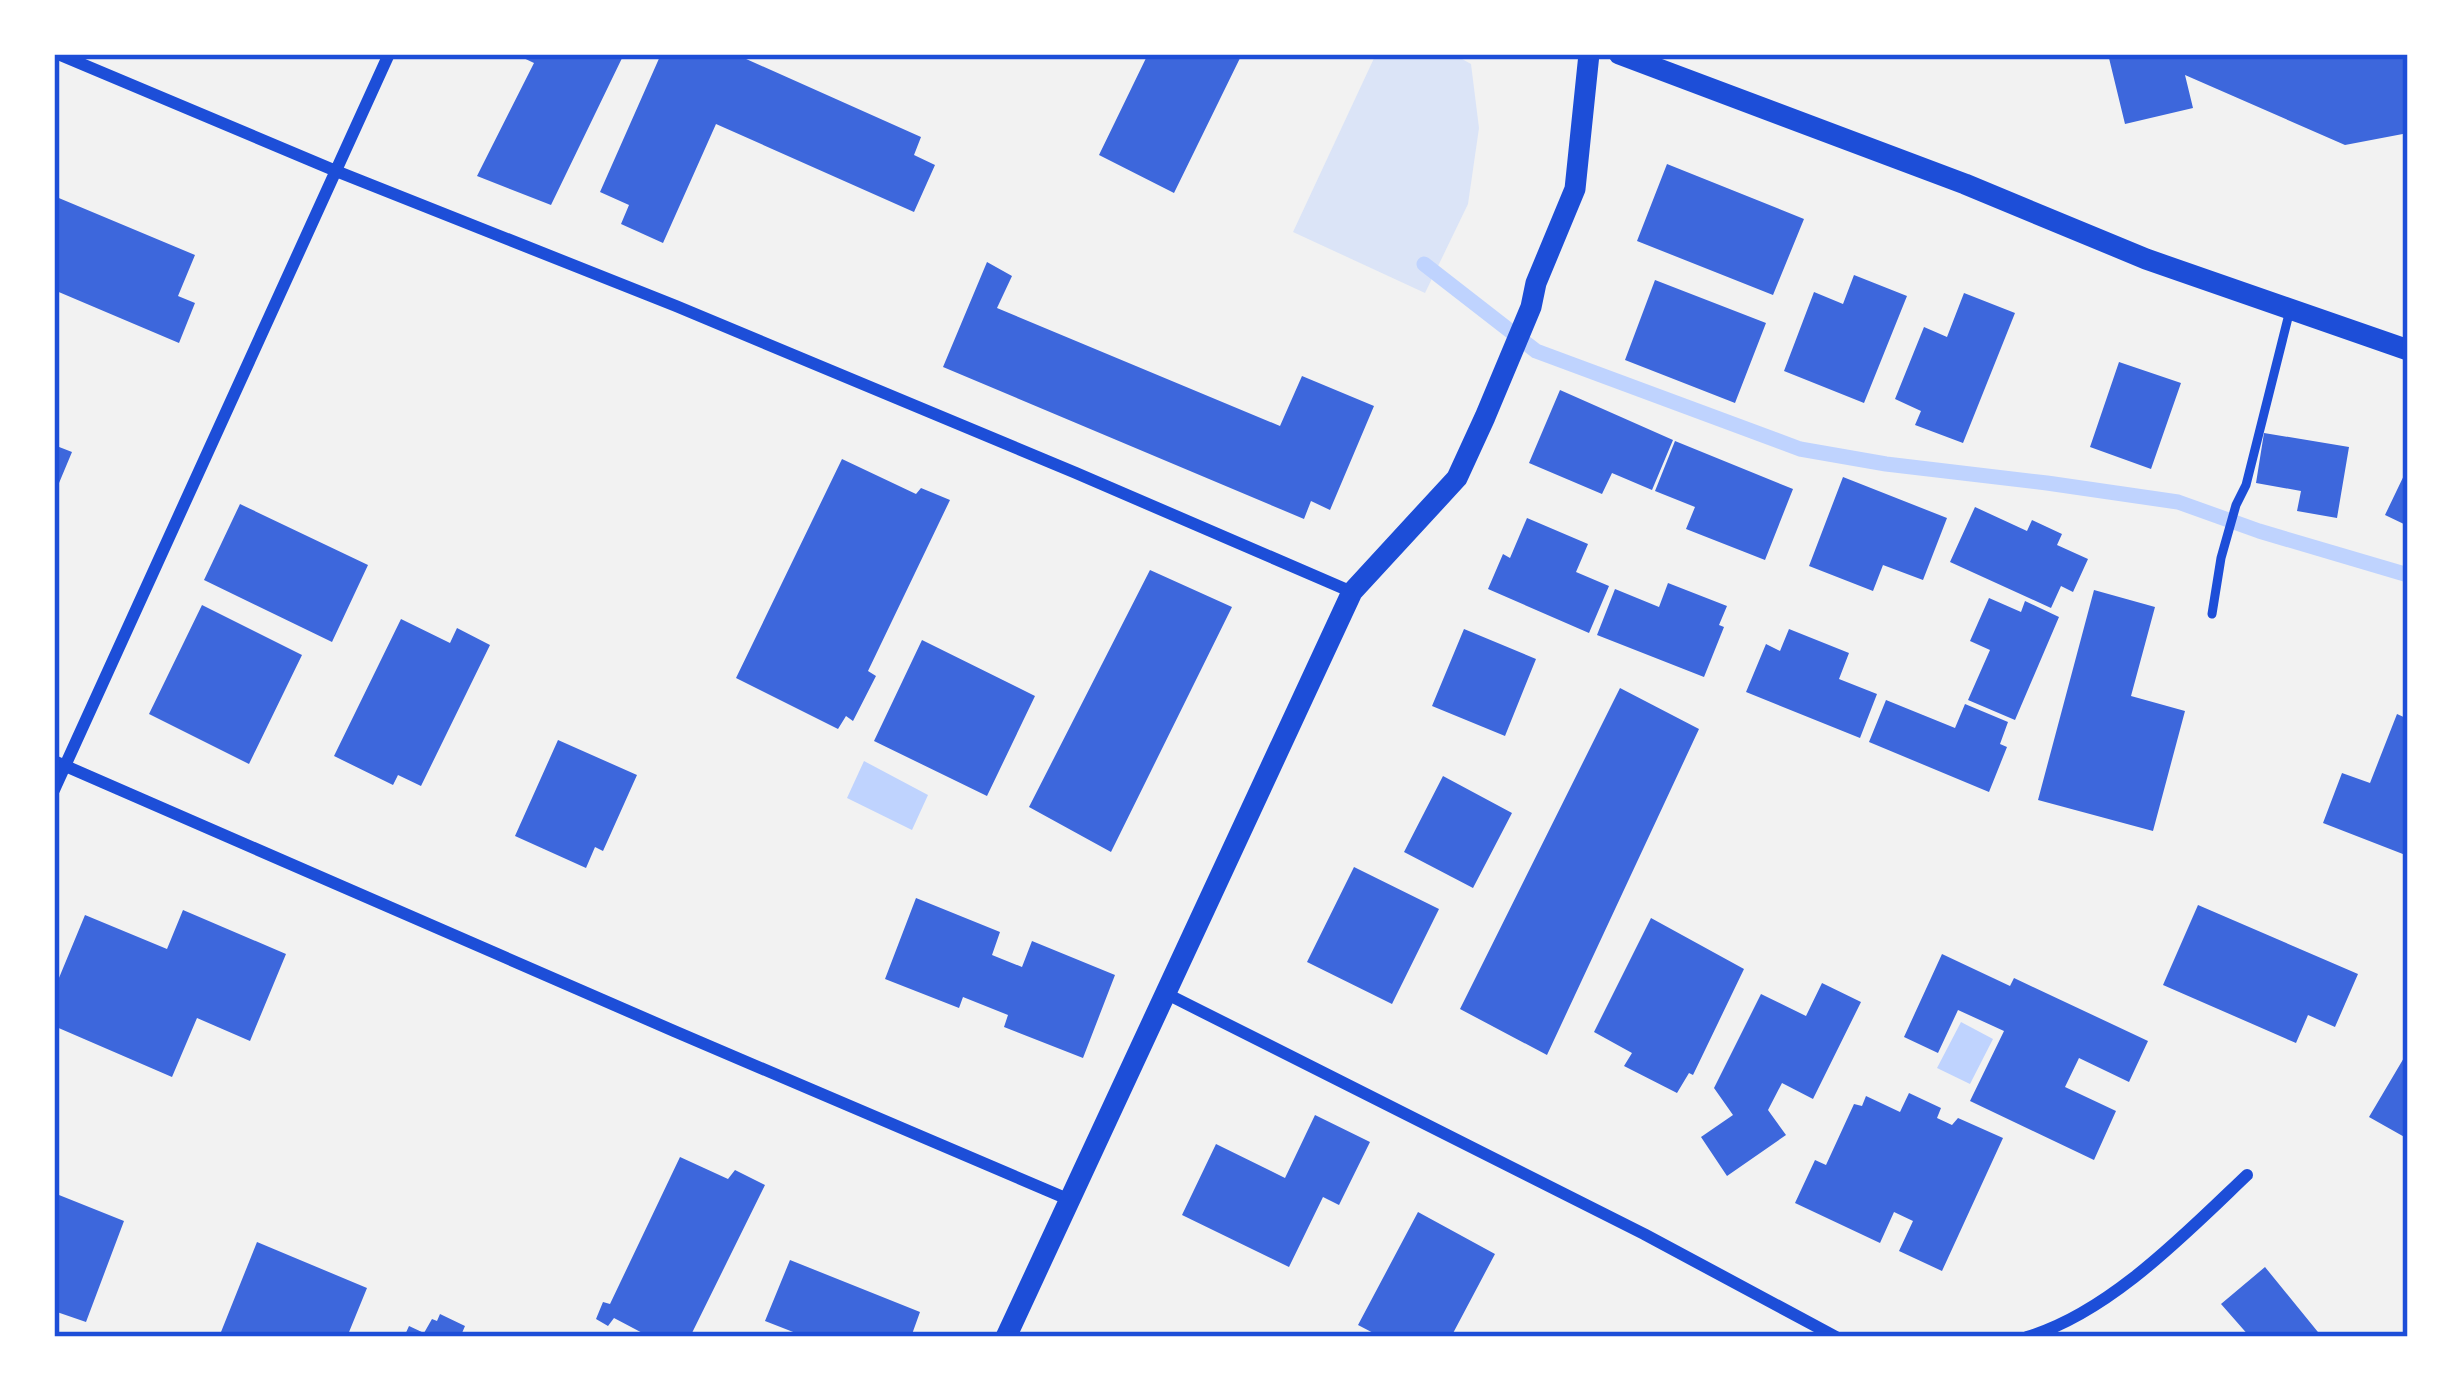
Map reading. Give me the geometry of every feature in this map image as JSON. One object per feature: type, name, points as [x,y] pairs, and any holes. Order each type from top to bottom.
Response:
[{"type":"street","points":[[58,54],[719,323],[1352,592]]},
{"type":"street","points":[[54,790],[59,763],[389,54]]},
{"type":"street","points":[[1006,1337],[1352,592],[1457,478],[1531,307],[1536,283],[1575,189],[1589,54]]},
{"type":"street","points":[[1619,54],[1965,184],[2146,259],[2408,350]]},
{"type":"street","points":[[59,763],[1070,1199]]},
{"type":"street","points":[[1165,993],[1644,1234],[1836,1337]]},
{"type":"street","points":[[2027,1337],[2100,1302],[2157,1258],[2247,1175]]},
{"type":"lane","points":[[2212,614],[2221,558],[2246,485],[2290,310]]},
{"type":"shaded area","points":[[1376,54],[1453,54],[1471,64],[1479,128],[1468,204],[1425,293],[1293,232]]},
{"type":"water","points":[[864,761],[928,795],[912,830],[847,798]]},
{"type":"water","points":[[1961,1022],[1993,1039],[1970,1084],[1937,1068]]},
{"type":"building","points":[[515,54],[624,54],[551,205],[477,176],[534,63]]},
{"type":"building","points":[[661,54],[735,54],[921,137],[914,155],[935,165],[914,212],[716,124],[663,243],[621,224],[629,205],[600,192]]},
{"type":"building","points":[[1148,54],[1242,54],[1174,193],[1099,155]]},
{"type":"building","points":[[2108,54],[2408,54],[2408,133],[2345,145],[2185,75],[2193,108],[2125,124]]},
{"type":"building","points":[[1667,164],[1804,219],[1773,295],[1637,241]]},
{"type":"building","points":[[54,196],[195,255],[178,296],[195,303],[179,343],[54,290]]},
{"type":"building","points":[[987,262],[1012,276],[997,308],[1280,426],[1302,376],[1374,406],[1330,510],[1311,501],[1304,519],[943,367]]},
{"type":"building","points":[[1854,275],[1907,296],[1864,403],[1784,371],[1814,292],[1843,304]]},
{"type":"building","points":[[1655,280],[1766,323],[1735,403],[1625,360]]},
{"type":"building","points":[[1964,293],[2015,313],[1963,443],[1915,425],[1921,411],[1895,399],[1924,327],[1947,337]]},
{"type":"building","points":[[2119,362],[2181,383],[2151,469],[2090,447]]},
{"type":"building","points":[[1560,390],[1673,440],[1652,490],[1612,473],[1602,494],[1529,463]]},
{"type":"building","points":[[2264,433],[2349,447],[2337,518],[2297,511],[2301,491],[2256,483]]},
{"type":"building","points":[[1675,441],[1793,489],[1765,560],[1686,529],[1695,507],[1655,491]]},
{"type":"building","points":[[54,445],[72,452],[54,495]]},
{"type":"building","points":[[842,459],[916,494],[921,488],[950,500],[868,671],[876,676],[853,721],[846,716],[838,729],[736,678]]},
{"type":"building","points":[[2408,467],[2408,526],[2385,515]]},
{"type":"building","points":[[1843,477],[1947,518],[1923,580],[1883,565],[1873,591],[1809,566]]},
{"type":"building","points":[[240,504],[368,565],[332,642],[204,580]]},
{"type":"building","points":[[1975,507],[2027,531],[2032,520],[2062,534],[2057,545],[2088,559],[2073,592],[2061,586],[2051,608],[1950,562]]},
{"type":"building","points":[[1527,518],[1588,544],[1576,572],[1609,586],[1589,633],[1488,589],[1503,554],[1510,558]]},
{"type":"building","points":[[1150,570],[1232,607],[1111,852],[1029,807]]},
{"type":"building","points":[[1668,583],[1727,606],[1719,625],[1724,627],[1704,677],[1597,635],[1615,589],[1659,607]]},
{"type":"building","points":[[2094,590],[2155,607],[2131,696],[2185,711],[2153,831],[2038,800]]},
{"type":"building","points":[[1989,598],[2021,612],[2025,601],[2059,617],[2015,720],[1968,700],[1990,650],[1970,641]]},
{"type":"building","points":[[202,605],[302,655],[249,764],[149,714]]},
{"type":"building","points":[[401,619],[450,643],[457,628],[490,645],[421,786],[398,775],[393,785],[334,756]]},
{"type":"building","points":[[1464,629],[1536,659],[1505,736],[1432,706]]},
{"type":"building","points":[[1789,629],[1849,653],[1839,679],[1877,694],[1860,738],[1746,692],[1766,644],[1780,651]]},
{"type":"building","points":[[922,640],[1035,696],[987,796],[874,741]]},
{"type":"building","points":[[1620,688],[1699,729],[1547,1055],[1460,1009]]},
{"type":"building","points":[[1886,700],[1955,728],[1965,704],[2008,722],[2000,744],[2007,747],[1989,792],[1869,742]]},
{"type":"building","points":[[2397,714],[2408,719],[2408,856],[2323,823],[2342,773],[2370,783]]},
{"type":"building","points":[[558,740],[637,775],[603,851],[595,847],[586,868],[515,836]]},
{"type":"building","points":[[1443,776],[1512,813],[1473,888],[1404,852]]},
{"type":"building","points":[[1354,867],[1439,909],[1392,1004],[1307,962]]},
{"type":"building","points":[[916,898],[1000,932],[992,955],[1022,967],[1032,941],[1115,975],[1083,1058],[1004,1027],[1008,1015],[963,997],[959,1008],[885,979]]},
{"type":"building","points":[[2198,905],[2358,974],[2335,1027],[2308,1015],[2296,1043],[2163,985]]},
{"type":"building","points":[[183,910],[286,954],[250,1041],[197,1018],[172,1077],[54,1026],[54,990],[85,915],[167,949]]},
{"type":"building","points":[[1651,918],[1744,969],[1693,1075],[1689,1073],[1677,1093],[1624,1066],[1632,1053],[1594,1032]]},
{"type":"building","points":[[1942,954],[2010,986],[2014,978],[2148,1041],[2129,1082],[2079,1058],[2065,1087],[2116,1111],[2094,1160],[1970,1101],[2004,1031],[1958,1010],[1938,1053],[1904,1037]]},
{"type":"building","points":[[1822,983],[1861,1002],[1813,1099],[1782,1083],[1768,1110],[1786,1135],[1727,1176],[1701,1137],[1733,1115],[1714,1088],[1761,994],[1806,1016]]},
{"type":"building","points":[[2408,1051],[2408,1139],[2369,1117]]},
{"type":"building","points":[[1909,1093],[1941,1108],[1937,1118],[1952,1125],[1958,1118],[2003,1138],[1942,1271],[1899,1251],[1913,1221],[1894,1212],[1880,1243],[1795,1203],[1815,1160],[1826,1165],[1854,1104],[1862,1106],[1866,1096],[1900,1112]]},
{"type":"building","points":[[1315,1115],[1370,1142],[1339,1205],[1323,1197],[1289,1267],[1182,1215],[1216,1144],[1285,1178]]},
{"type":"building","points":[[680,1157],[728,1179],[735,1170],[765,1185],[690,1337],[650,1337],[614,1318],[608,1326],[596,1319],[603,1302],[610,1304]]},
{"type":"building","points":[[54,1193],[124,1221],[86,1322],[54,1311]]},
{"type":"building","points":[[1418,1212],[1495,1254],[1451,1337],[1381,1337],[1358,1325]]},
{"type":"building","points":[[257,1242],[367,1288],[347,1337],[333,1332],[331,1337],[219,1337]]},
{"type":"building","points":[[790,1260],[920,1312],[911,1337],[806,1337],[765,1321]]},
{"type":"building","points":[[2265,1267],[2322,1337],[2250,1337],[2221,1304]]},
{"type":"building","points":[[440,1314],[465,1326],[462,1333],[471,1337],[404,1337],[409,1326],[424,1333]]},
{"type":"waterway","points":[[1424,264],[1536,351],[1800,449],[2178,502],[2408,575]]}]
